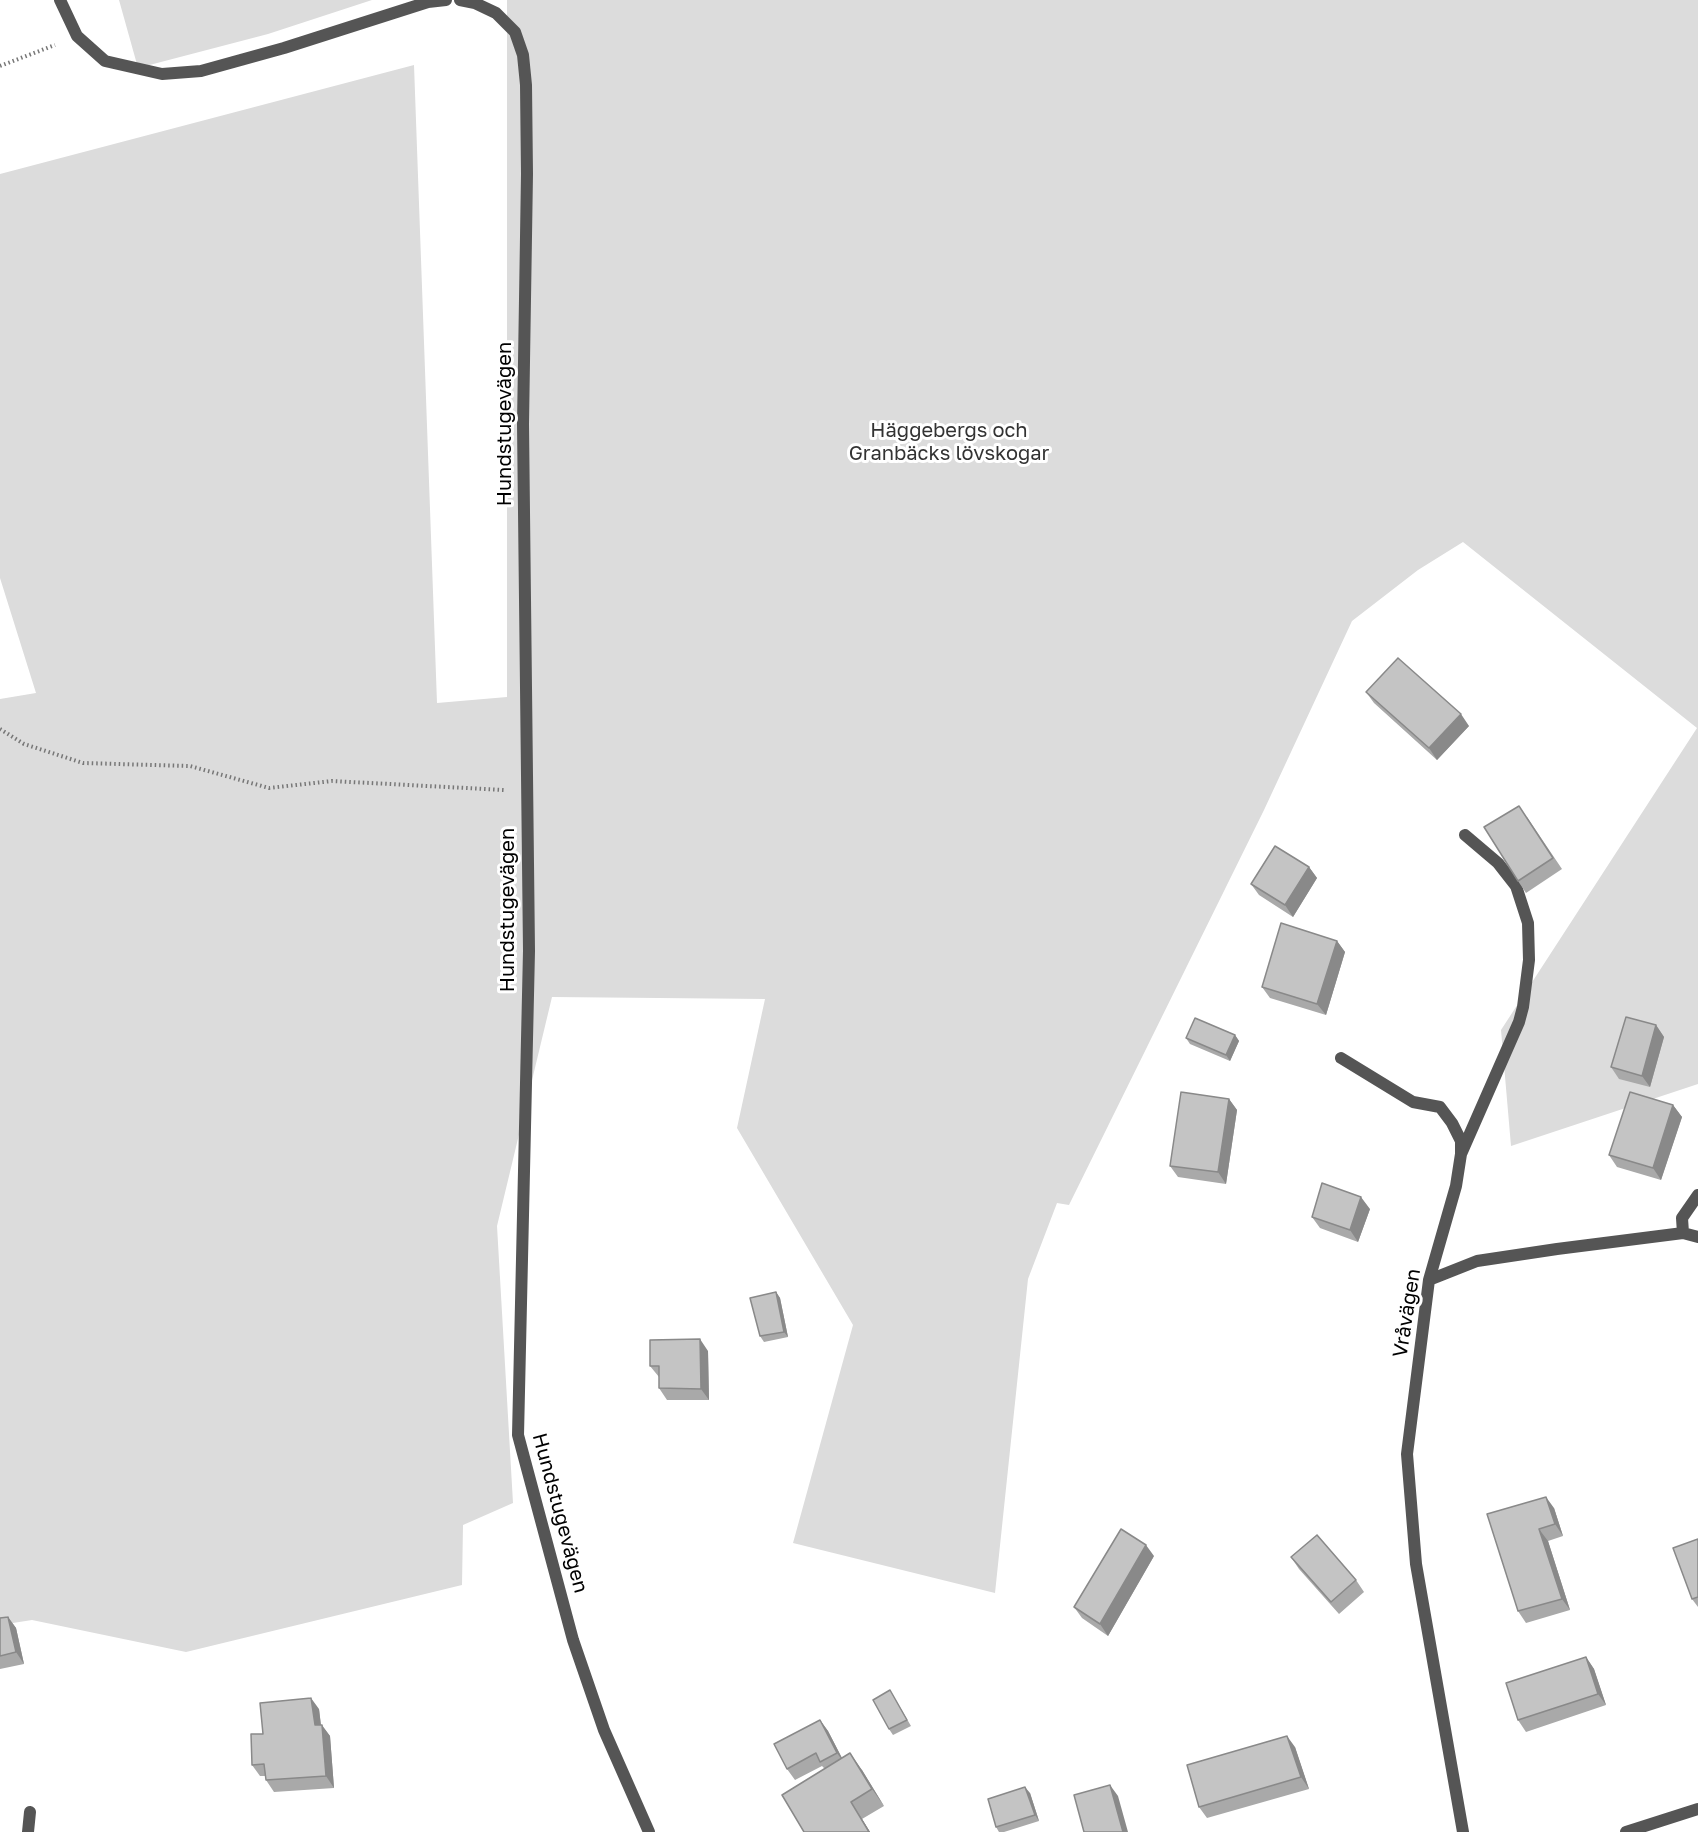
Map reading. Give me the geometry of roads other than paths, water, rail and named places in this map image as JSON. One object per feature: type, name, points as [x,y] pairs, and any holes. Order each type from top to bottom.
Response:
[{"type":"street","points":[[60,0],[77,36],[105,61],[162,74],[201,71],[285,48],[428,3],[446,0]]},
{"type":"street","name":"Hundstugevägen","points":[[460,0],[475,3],[496,13],[515,32],[523,55],[526,85],[523,424],[529,951],[518,1435],[573,1640],[604,1730],[649,1832]]},
{"type":"street","name":"Vråvägen","points":[[1463,1832],[1416,1564],[1407,1454],[1429,1280],[1456,1186],[1461,1154],[1519,1022],[1529,960],[1528,923],[1516,886],[1498,863],[1465,834]]},
{"type":"street","points":[[1341,1058],[1413,1102],[1440,1107],[1452,1123],[1461,1141],[1461,1154]]},
{"type":"street","points":[[1683,1233],[1682,1218],[1698,1195]]},
{"type":"street","points":[[1429,1280],[1478,1261],[1683,1233],[1698,1237]]},
{"type":"street","points":[[1626,1832],[1698,1809]]},
{"type":"street","points":[[28,1832],[30,1812]]},
{"type":"park label","name":"Häggebergs och Granbäcks lövskogar","points":[[949,442]]}]
